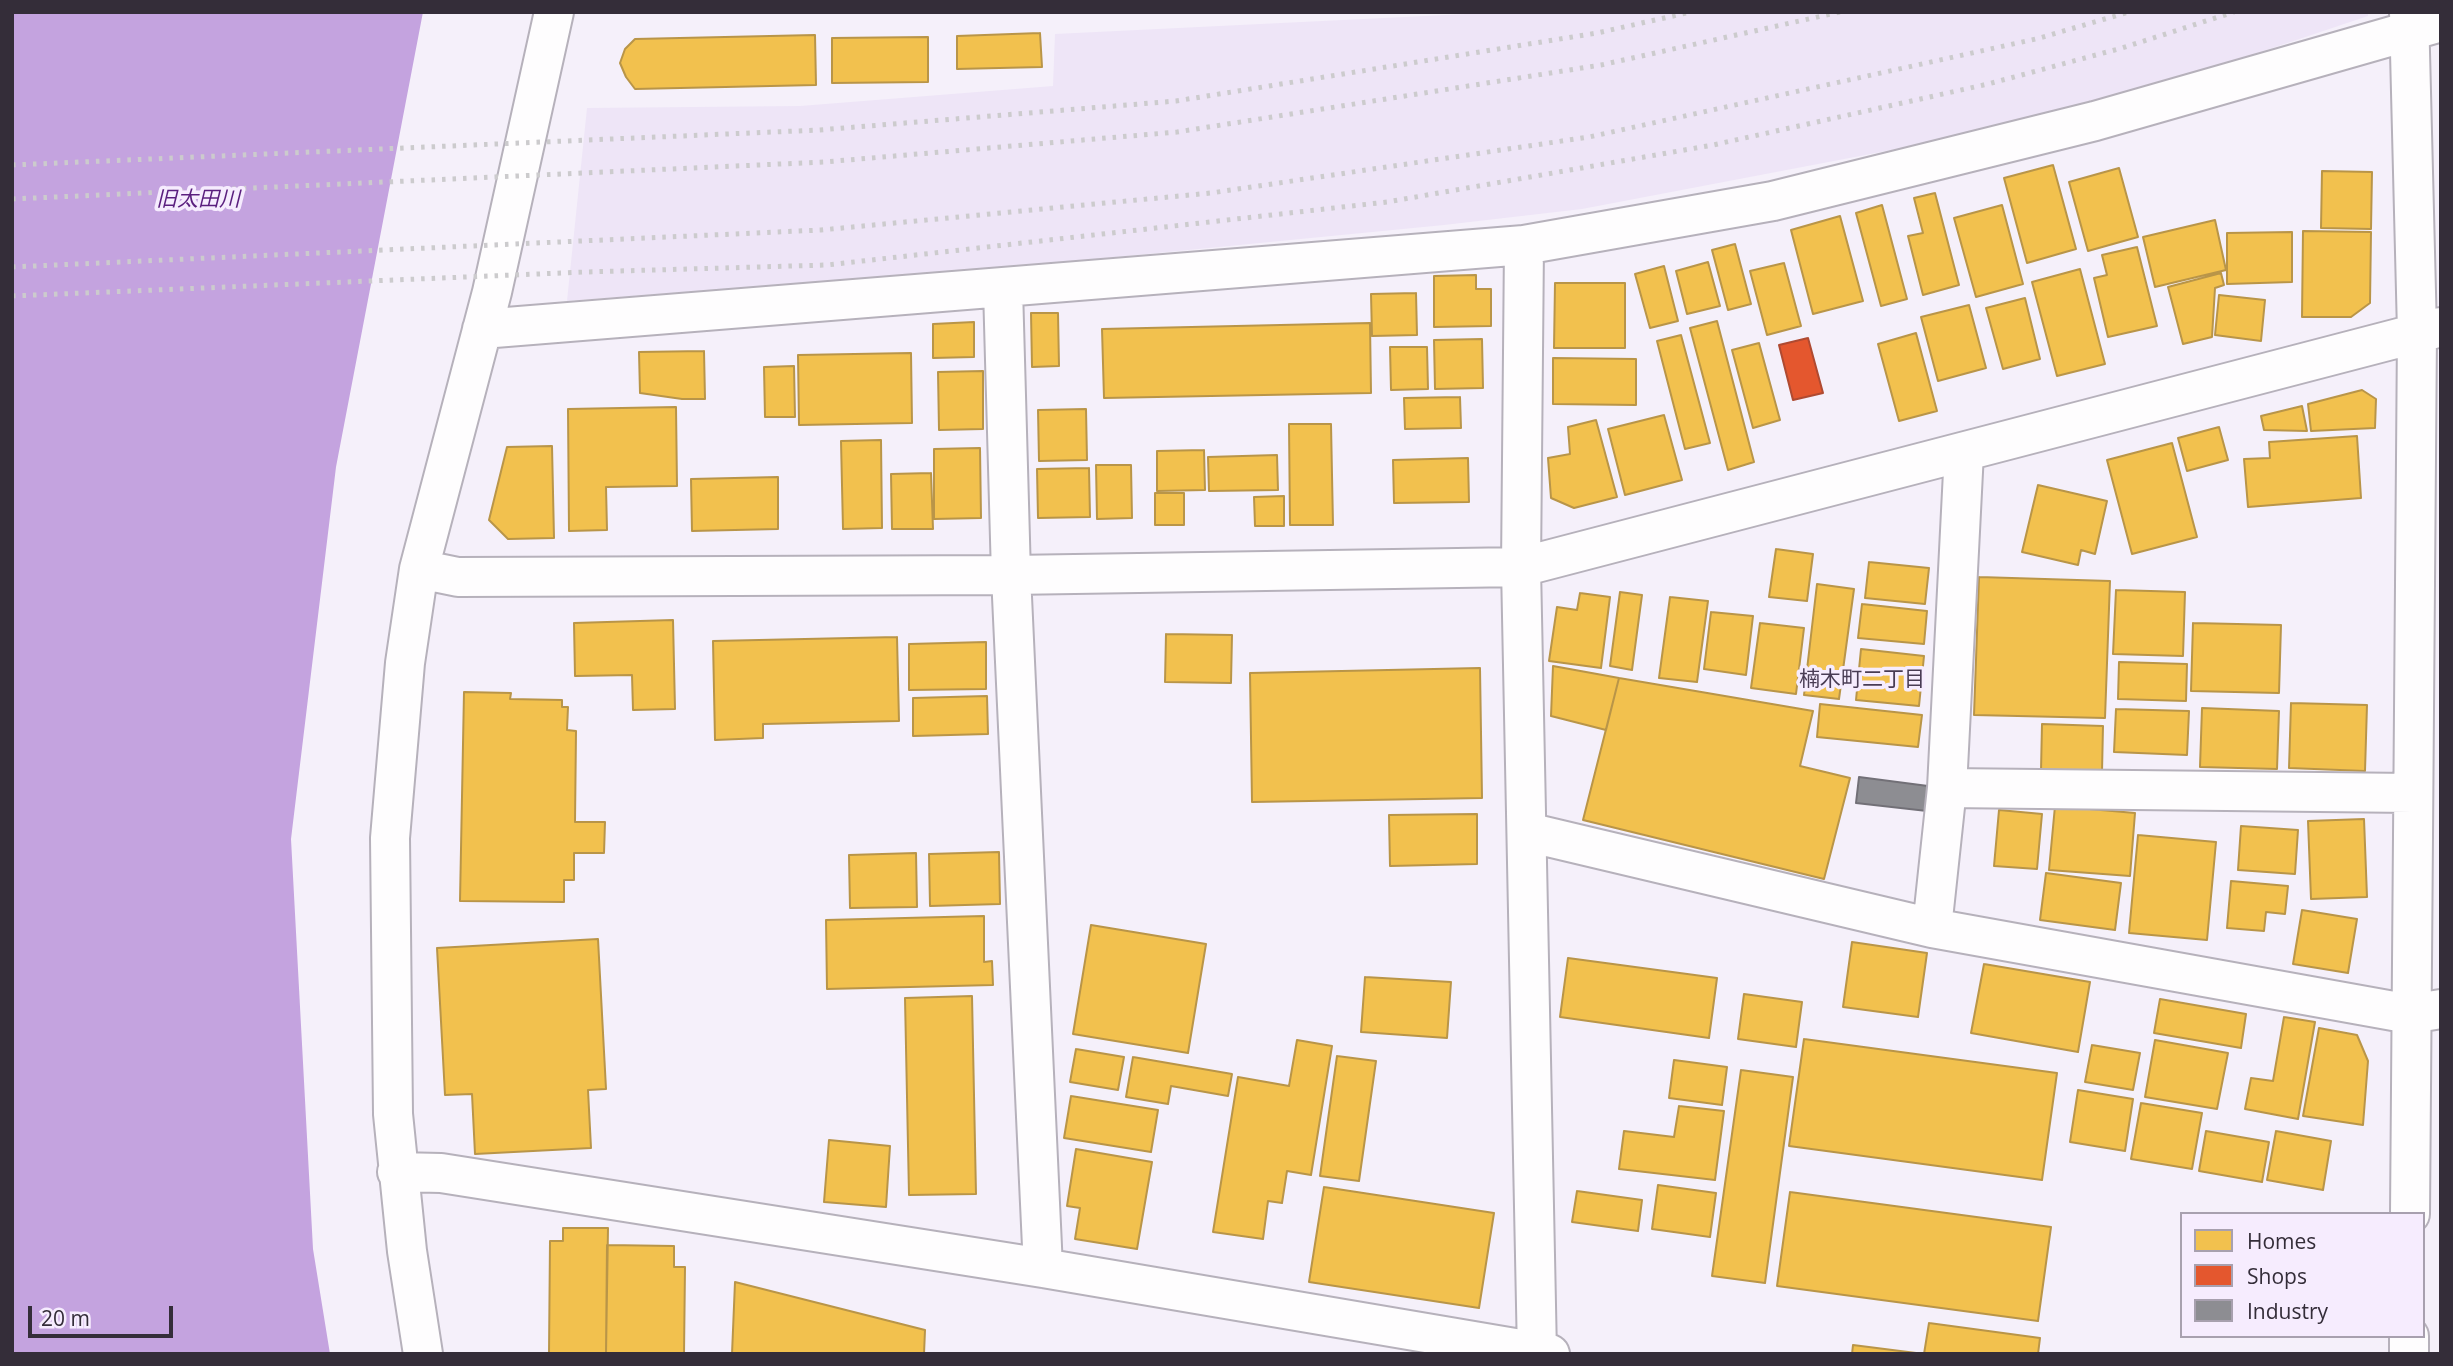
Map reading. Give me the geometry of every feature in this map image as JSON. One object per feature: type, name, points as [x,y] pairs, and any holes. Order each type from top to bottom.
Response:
[{"type":"street","points":[[423,1354],[397,1172],[393,1114],[390,838],[405,663],[419,569],[482,329],[554,12]]},
{"type":"street","points":[[482,329],[1524,245],[1773,201],[2095,121],[2420,22],[2429,329],[2428,538],[2412,793],[2426,1012],[2410,1212]]},
{"type":"street","points":[[397,1172],[441,1173],[1043,1268],[1541,1353],[1521,567],[1524,245]]},
{"type":"street","points":[[1003,288],[1012,575],[1043,1268]]},
{"type":"street","points":[[419,569],[458,577],[1012,575],[1521,567],[2429,329]]},
{"type":"street","points":[[1931,928],[1947,788],[1964,452]]},
{"type":"street","points":[[1947,788],[2412,793]]},
{"type":"street","points":[[1527,832],[1931,928],[2426,1012]]},
{"type":"shaded area","points":[[1507,12],[2368,12],[2368,16],[2189,76],[1944,140],[1582,209],[1004,268],[567,301],[587,108],[800,106],[1053,86],[1055,34]]},
{"type":"water","name":"旧太田川","points":[[12,12],[423,12],[336,467],[291,839],[313,1249],[330,1354],[12,1354]]},
{"type":"building: Homes","points":[[1040,33],[1042,67],[957,69],[957,36]]},
{"type":"building: Homes","points":[[815,35],[816,85],[635,89],[620,63],[625,49],[635,39]]},
{"type":"building: Homes","points":[[928,37],[928,82],[832,83],[832,38]]},
{"type":"building: Homes","points":[[2053,165],[2076,249],[2027,263],[2004,178]]},
{"type":"building: Homes","points":[[2119,168],[2138,237],[2088,251],[2069,182]]},
{"type":"building: Homes","points":[[2322,171],[2372,172],[2371,229],[2321,228]]},
{"type":"building: Homes","points":[[1935,193],[1959,285],[1923,295],[1908,236],[1923,233],[1914,198]]},
{"type":"building: Homes","points":[[1882,205],[1907,299],[1881,306],[1856,213]]},
{"type":"building: Homes","points":[[2002,205],[2023,284],[1976,297],[1954,218]]},
{"type":"building: Homes","points":[[1840,216],[1863,301],[1813,314],[1791,230]]},
{"type":"building: Homes","points":[[2215,220],[2226,270],[2155,287],[2143,237]]},
{"type":"building: Homes","points":[[2303,231],[2371,232],[2370,303],[2351,317],[2302,317]]},
{"type":"building: Homes","points":[[2292,232],[2292,282],[2227,284],[2227,233]]},
{"type":"building: Homes","points":[[1735,244],[1751,304],[1728,310],[1712,250]]},
{"type":"building: Homes","points":[[2137,247],[2157,326],[2108,337],[2094,278],[2107,275],[2102,255]]},
{"type":"building: Homes","points":[[1708,262],[1720,306],[1687,314],[1676,271]]},
{"type":"building: Homes","points":[[1784,263],[1801,326],[1767,335],[1750,271]]},
{"type":"building: Homes","points":[[1664,266],[1678,321],[1650,328],[1635,274]]},
{"type":"building: Homes","points":[[2080,269],[2105,364],[2057,376],[2032,282]]},
{"type":"building: Homes","points":[[2221,273],[2224,285],[2215,288],[2212,337],[2183,344],[2168,287]]},
{"type":"building: Homes","points":[[1476,275],[1476,289],[1491,289],[1491,326],[1434,327],[1434,276]]},
{"type":"building: Homes","points":[[1555,283],[1625,283],[1625,348],[1554,348]]},
{"type":"building: Homes","points":[[1416,293],[1417,335],[1372,336],[1371,294]]},
{"type":"building: Homes","points":[[2219,295],[2265,300],[2261,341],[2215,335]]},
{"type":"building: Homes","points":[[2025,298],[2040,359],[2003,369],[1986,308]]},
{"type":"building: Homes","points":[[1969,305],[1986,368],[1938,381],[1921,317]]},
{"type":"building: Homes","points":[[1031,313],[1058,313],[1059,366],[1032,367]]},
{"type":"building: Homes","points":[[1717,321],[1754,462],[1728,470],[1690,328]]},
{"type":"building: Homes","points":[[974,322],[974,357],[933,358],[933,324]]},
{"type":"building: Homes","points":[[1370,323],[1371,393],[1104,398],[1102,329]]},
{"type":"building: Homes","points":[[1916,333],[1937,411],[1899,421],[1878,344]]},
{"type":"building: Homes","points":[[1681,335],[1710,443],[1685,449],[1657,341]]},
{"type":"building: Homes","points":[[1482,339],[1483,388],[1435,389],[1434,340]]},
{"type":"building: Homes","points":[[1759,343],[1780,420],[1753,428],[1732,350]]},
{"type":"building: Homes","points":[[1390,347],[1427,347],[1428,389],[1391,390]]},
{"type":"building: Homes","points":[[704,351],[705,399],[682,399],[640,393],[639,352]]},
{"type":"building: Homes","points":[[911,353],[912,423],[799,425],[798,355]]},
{"type":"building: Homes","points":[[1553,358],[1636,359],[1636,405],[1553,404]]},
{"type":"building: Homes","points":[[794,366],[795,417],[765,417],[764,367]]},
{"type":"building: Homes","points":[[983,371],[983,429],[939,430],[938,372]]},
{"type":"building: Homes","points":[[2362,390],[2376,399],[2375,428],[2311,431],[2308,404]]},
{"type":"building: Homes","points":[[1460,397],[1461,428],[1405,429],[1404,398]]},
{"type":"building: Homes","points":[[2302,406],[2307,431],[2264,430],[2261,416]]},
{"type":"building: Homes","points":[[676,407],[677,486],[606,487],[607,530],[569,531],[568,409]]},
{"type":"building: Homes","points":[[1086,409],[1087,460],[1039,461],[1038,410]]},
{"type":"building: Homes","points":[[1664,415],[1682,480],[1625,495],[1608,429]]},
{"type":"building: Homes","points":[[1596,420],[1617,497],[1574,508],[1551,498],[1548,458],[1570,454],[1568,427]]},
{"type":"building: Homes","points":[[1289,424],[1331,424],[1333,525],[1290,525]]},
{"type":"building: Homes","points":[[2219,427],[2228,460],[2187,471],[2178,438]]},
{"type":"building: Homes","points":[[2357,436],[2361,498],[2248,507],[2244,459],[2270,458],[2269,442]]},
{"type":"building: Homes","points":[[881,440],[882,528],[843,529],[841,441]]},
{"type":"building: Homes","points":[[2172,443],[2197,537],[2132,554],[2107,460]]},
{"type":"building: Homes","points":[[552,446],[554,538],[508,539],[489,520],[507,447]]},
{"type":"building: Homes","points":[[980,448],[981,518],[934,519],[934,449]]},
{"type":"building: Homes","points":[[1204,450],[1205,490],[1157,491],[1157,451]]},
{"type":"building: Homes","points":[[1277,455],[1278,490],[1209,491],[1208,457]]},
{"type":"building: Homes","points":[[1468,458],[1469,502],[1394,503],[1393,460]]},
{"type":"building: Homes","points":[[1096,465],[1131,465],[1132,518],[1097,519]]},
{"type":"building: Homes","points":[[1089,468],[1090,517],[1038,518],[1037,469]]},
{"type":"building: Homes","points":[[931,473],[933,529],[892,529],[891,474]]},
{"type":"building: Homes","points":[[778,477],[778,529],[692,531],[691,479]]},
{"type":"building: Homes","points":[[2038,485],[2107,501],[2095,554],[2081,550],[2078,565],[2022,552]]},
{"type":"building: Homes","points":[[1155,493],[1184,493],[1184,525],[1155,525]]},
{"type":"building: Homes","points":[[1284,496],[1284,526],[1255,526],[1254,497]]},
{"type":"building: Homes","points":[[1776,549],[1813,554],[1807,601],[1769,597]]},
{"type":"building: Homes","points":[[1869,562],[1929,568],[1925,604],[1865,598]]},
{"type":"building: Homes","points":[[1979,577],[2110,581],[2105,718],[1974,715]]},
{"type":"building: Homes","points":[[1817,584],[1854,589],[1839,699],[1804,695]]},
{"type":"building: Homes","points":[[2116,590],[2185,592],[2183,656],[2113,654]]},
{"type":"building: Homes","points":[[1620,592],[1642,595],[1632,670],[1610,666]]},
{"type":"building: Homes","points":[[1580,593],[1610,597],[1601,668],[1549,661],[1557,607],[1577,610]]},
{"type":"building: Homes","points":[[1670,597],[1708,601],[1697,682],[1659,678]]},
{"type":"building: Homes","points":[[1862,604],[1927,611],[1924,644],[1858,638]]},
{"type":"building: Homes","points":[[1711,612],[1753,616],[1746,675],[1704,669]]},
{"type":"building: Homes","points":[[673,620],[675,709],[633,710],[632,675],[575,676],[574,623]]},
{"type":"building: Homes","points":[[1760,623],[1804,628],[1796,694],[1751,688]]},
{"type":"building: Homes","points":[[2193,623],[2281,625],[2279,693],[2191,691]]},
{"type":"building: Homes","points":[[1166,634],[1232,635],[1231,683],[1165,682]]},
{"type":"building: Homes","points":[[897,637],[899,721],[763,724],[763,738],[715,740],[713,641]]},
{"type":"building: Homes","points":[[986,642],[986,689],[909,690],[909,644]]},
{"type":"building: Homes","points":[[1861,649],[1924,656],[1919,706],[1856,700]]},
{"type":"building: Homes","points":[[2119,662],[2187,664],[2186,701],[2118,699]]},
{"type":"building: Homes","points":[[1553,666],[1619,678],[1606,730],[1551,716]]},
{"type":"building: Homes","points":[[1480,668],[1482,798],[1252,802],[1250,673]]},
{"type":"building: Homes","points":[[1619,678],[1813,711],[1800,766],[1850,778],[1824,879],[1583,820]]},
{"type":"building: Homes","points":[[464,692],[511,693],[510,699],[562,700],[562,707],[568,707],[567,730],[576,731],[575,822],[605,822],[604,853],[574,853],[574,880],[564,880],[564,902],[460,901]]},
{"type":"building: Homes","points":[[987,696],[988,734],[913,736],[913,698]]},
{"type":"building: Homes","points":[[2291,703],[2367,705],[2365,771],[2289,768]]},
{"type":"building: Homes","points":[[1820,704],[1922,715],[1918,747],[1817,737]]},
{"type":"building: Homes","points":[[2202,708],[2279,711],[2277,769],[2200,767]]},
{"type":"building: Homes","points":[[2116,709],[2189,711],[2187,755],[2114,752]]},
{"type":"building: Homes","points":[[2042,724],[2103,726],[2102,772],[2041,771]]},
{"type":"building: Homes","points":[[2055,806],[2135,813],[2130,876],[2049,870]]},
{"type":"building: Homes","points":[[1999,810],[2042,814],[2037,869],[1994,866]]},
{"type":"building: Homes","points":[[1477,814],[1477,864],[1390,866],[1389,815]]},
{"type":"building: Homes","points":[[2364,819],[2367,897],[2311,899],[2308,821]]},
{"type":"building: Homes","points":[[2241,826],[2298,830],[2295,874],[2238,870]]},
{"type":"building: Homes","points":[[2138,835],[2216,842],[2207,940],[2129,933]]},
{"type":"building: Homes","points":[[999,852],[1000,904],[930,906],[929,854]]},
{"type":"building: Homes","points":[[916,853],[917,907],[850,908],[849,855]]},
{"type":"building: Homes","points":[[2046,873],[2121,883],[2115,930],[2040,920]]},
{"type":"building: Homes","points":[[2231,881],[2288,886],[2285,914],[2266,912],[2264,931],[2227,928]]},
{"type":"building: Homes","points":[[2302,910],[2357,919],[2348,973],[2293,964]]},
{"type":"building: Homes","points":[[984,916],[984,962],[992,961],[993,985],[827,989],[826,920]]},
{"type":"building: Homes","points":[[1091,925],[1206,944],[1188,1053],[1073,1034]]},
{"type":"building: Homes","points":[[598,939],[606,1089],[588,1090],[591,1148],[475,1154],[472,1094],[445,1095],[437,948]]},
{"type":"building: Homes","points":[[1852,942],[1927,953],[1918,1017],[1843,1007]]},
{"type":"building: Homes","points":[[1568,958],[1717,978],[1709,1038],[1560,1017]]},
{"type":"building: Homes","points":[[1984,964],[2090,982],[2078,1052],[1971,1033]]},
{"type":"building: Homes","points":[[1365,977],[1451,982],[1447,1038],[1361,1032]]},
{"type":"building: Homes","points":[[1744,994],[1802,1002],[1796,1047],[1738,1039]]},
{"type":"building: Homes","points":[[972,996],[976,1194],[909,1195],[905,998]]},
{"type":"building: Homes","points":[[2160,999],[2246,1014],[2241,1048],[2154,1033]]},
{"type":"building: Homes","points":[[2284,1017],[2315,1022],[2298,1119],[2245,1109],[2251,1078],[2273,1081]]},
{"type":"building: Homes","points":[[2319,1028],[2357,1035],[2368,1061],[2363,1125],[2303,1116]]},
{"type":"building: Homes","points":[[1804,1039],[2057,1073],[2042,1180],[1789,1146]]},
{"type":"building: Homes","points":[[1297,1040],[1332,1046],[1311,1175],[1287,1171],[1282,1203],[1268,1201],[1263,1239],[1213,1232],[1238,1077],[1289,1086]]},
{"type":"building: Homes","points":[[2155,1040],[2228,1053],[2217,1109],[2145,1097]]},
{"type":"building: Homes","points":[[2092,1045],[2140,1053],[2133,1090],[2085,1082]]},
{"type":"building: Homes","points":[[1076,1049],[1124,1057],[1118,1090],[1070,1082]]},
{"type":"building: Homes","points":[[1337,1056],[1376,1061],[1359,1181],[1320,1176]]},
{"type":"building: Homes","points":[[1133,1057],[1232,1074],[1228,1096],[1171,1086],[1168,1104],[1126,1097]]},
{"type":"building: Homes","points":[[1674,1060],[1727,1067],[1722,1105],[1669,1098]]},
{"type":"building: Homes","points":[[1741,1070],[1793,1077],[1765,1283],[1712,1276]]},
{"type":"building: Homes","points":[[2078,1090],[2133,1099],[2125,1151],[2070,1142]]},
{"type":"building: Homes","points":[[1071,1096],[1158,1110],[1151,1152],[1064,1138]]},
{"type":"building: Homes","points":[[2141,1103],[2202,1113],[2192,1169],[2131,1159]]},
{"type":"building: Homes","points":[[1679,1106],[1724,1111],[1715,1180],[1619,1169],[1624,1131],[1674,1137]]},
{"type":"building: Homes","points":[[2206,1131],[2269,1142],[2262,1182],[2199,1171]]},
{"type":"building: Homes","points":[[2276,1131],[2331,1141],[2323,1190],[2267,1180]]},
{"type":"building: Homes","points":[[829,1140],[890,1146],[886,1207],[824,1202]]},
{"type":"building: Homes","points":[[1076,1149],[1152,1162],[1137,1249],[1075,1239],[1080,1208],[1067,1206]]},
{"type":"building: Homes","points":[[1658,1185],[1716,1193],[1710,1237],[1652,1229]]},
{"type":"building: Homes","points":[[1324,1187],[1494,1213],[1479,1308],[1309,1282]]},
{"type":"building: Homes","points":[[1577,1191],[1642,1200],[1638,1231],[1572,1222]]},
{"type":"building: Homes","points":[[1790,1192],[2051,1227],[2038,1321],[1777,1286]]},
{"type":"building: Homes","points":[[563,1228],[608,1228],[606,1354],[549,1354],[550,1241],[563,1241]]},
{"type":"building: Homes","points":[[607,1245],[674,1246],[674,1267],[685,1267],[684,1354],[606,1354]]},
{"type":"building: Homes","points":[[735,1282],[925,1330],[924,1354],[732,1354]]},
{"type":"building: Homes","points":[[1929,1323],[2040,1338],[2038,1354],[1924,1354]]},
{"type":"building: Homes","points":[[1853,1345],[1924,1354],[1852,1354]]},
{"type":"building: Shops","points":[[1808,338],[1823,393],[1793,400],[1779,345]]},
{"type":"building: Industry","points":[[1859,777],[1928,786],[1927,811],[1856,803]]},
{"type":"railway","points":[[12,165],[819,130],[1176,101],[1597,33],[1691,12]]},
{"type":"railway","points":[[12,199],[824,162],[1177,132],[1601,65],[1840,12]]},
{"type":"railway","points":[[12,267],[821,230],[1211,193],[1589,137],[2036,39],[2129,12]]},
{"type":"railway","points":[[12,296],[585,272],[827,265],[1387,202],[1713,145],[1988,84],[2122,48],[2234,12]]},
{"type":"district","name":"楠木町二丁目","points":[[1862,680]]}]
